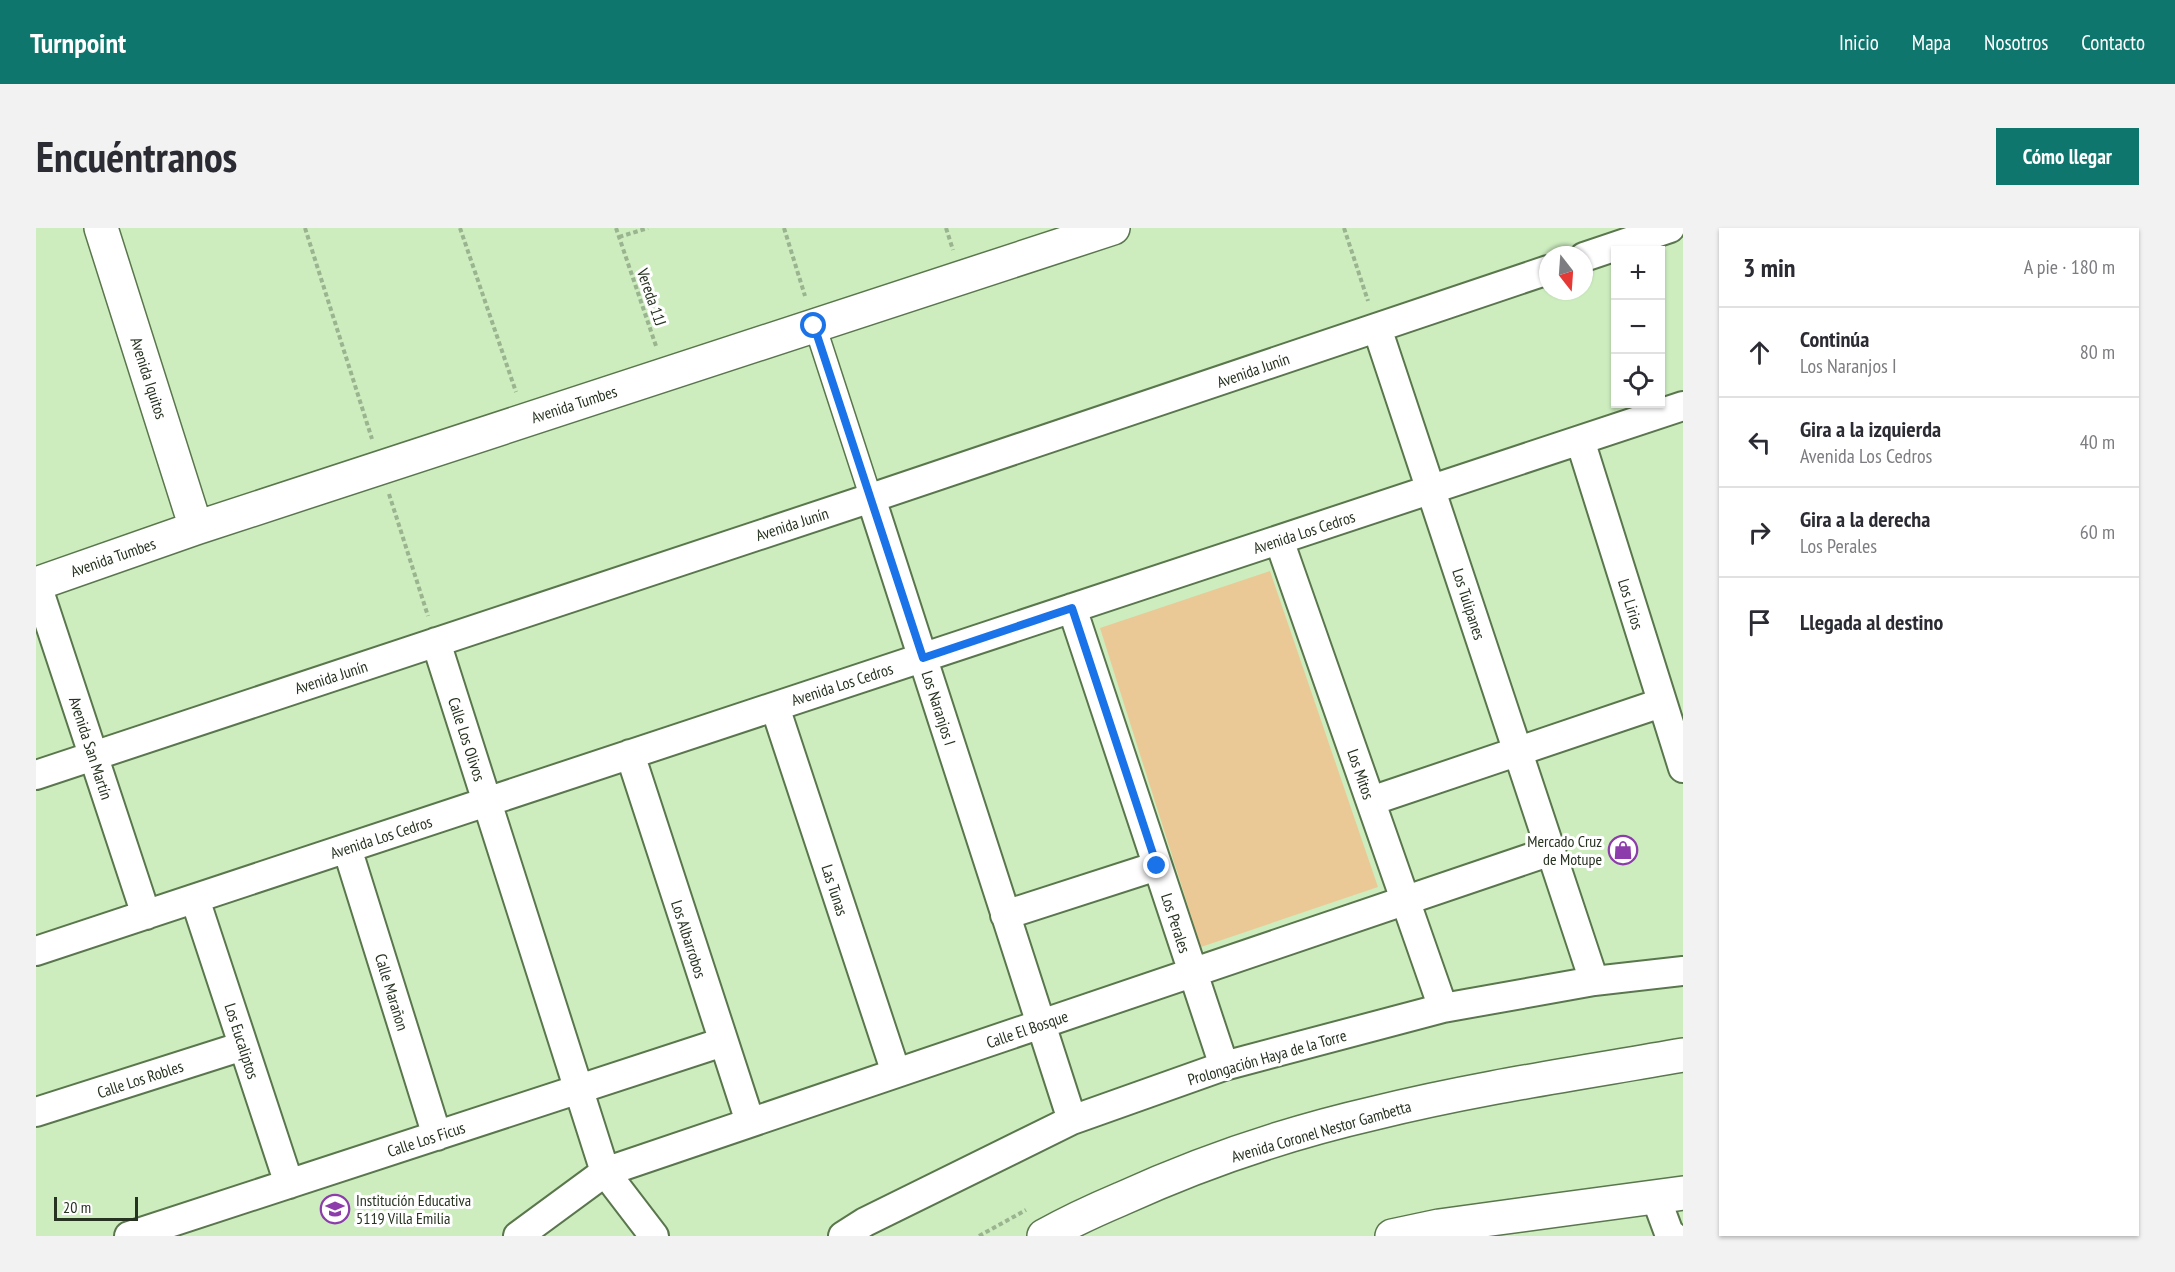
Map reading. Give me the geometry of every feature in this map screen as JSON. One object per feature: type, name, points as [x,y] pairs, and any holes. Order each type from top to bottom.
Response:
[{"type":"main road","name":"Avenida Iquitos","points":[[101,228],[196,528]]},
{"type":"main road","name":"Avenida Tumbes","points":[[36,583],[196,528],[1113,228]]},
{"type":"main road","name":"Avenida Coronel Nestor Gambetta","points":[[1044,1236],[1164,1180],[1270,1142],[1375,1113],[1540,1080],[1683,1055]]},
{"type":"main road","points":[[1392,1236],[1440,1231],[1670,1196]]},
{"type":"street","points":[[1593,254],[1670,228]]},
{"type":"street","name":"Avenida Junín","points":[[36,775],[1539,273]]},
{"type":"street","name":"Los Naranjos I","points":[[814,326],[1072,1120]]},
{"type":"street","name":"Los Tulipanes","points":[[1377,328],[1594,981]]},
{"type":"street","name":"Avenida Los Cedros","points":[[36,951],[1683,406]]},
{"type":"street","name":"Los Lirios","points":[[1580,440],[1683,768]]},
{"type":"street","name":"Los Mitos","points":[[1279,540],[1443,1008]]},
{"type":"street","name":"Avenida San Martín","points":[[36,583],[146,915]]},
{"type":"street","name":"Los Perales","points":[[1072,608],[1224,1066]]},
{"type":"street","name":"Calle Los Olivos","points":[[436,642],[605,1172],[654,1236]]},
{"type":"street","points":[[1371,801],[1661,703]]},
{"type":"street","name":"Las Tunas","points":[[775,707],[896,1073]]},
{"type":"street","name":"Los Albarrobos","points":[[630,754],[750,1122]]},
{"type":"street","name":"Calle Marañon","points":[[347,848],[437,1136]]},
{"type":"street","name":"Calle El Bosque","points":[[518,1236],[605,1172],[1551,851]]},
{"type":"street","points":[[1005,915],[1157,866]]},
{"type":"street","name":"Los Eucaliptos","points":[[195,899],[289,1184]]},
{"type":"street","name":"Prolongación Haya de la Torre","points":[[843,1236],[865,1222],[1072,1120],[1224,1066],[1443,1008],[1594,981],[1683,971]]},
{"type":"street","name":"Calle Los Ficus","points":[[129,1236],[723,1042]]},
{"type":"street","name":"Calle Los Robles","points":[[36,1112],[243,1046]]},
{"type":"street","points":[[1670,1196],[1669,1233],[1673,1236]]},
{"type":"path","points":[[305,228],[436,642]]},
{"type":"path","points":[[460,228],[525,420]]},
{"type":"path","name":"Vereda 11J","points":[[616,228],[666,374]]},
{"type":"path","points":[[619,237],[648,228]]},
{"type":"path","points":[[784,228],[814,326]]},
{"type":"path","points":[[1344,228],[1377,328]]},
{"type":"shaded area","points":[[1270,571],[1378,887],[1201,947],[1100,628]]},
{"type":"place","name":"Mercado Cruz de Motupe","points":[[1623,850]]},
{"type":"place","name":"Institución Educativa 5119 Villa Emilia","points":[[335,1209]]},
{"type":"route","points":[[814,326],[923,658],[1072,608],[1157,866]]}]
